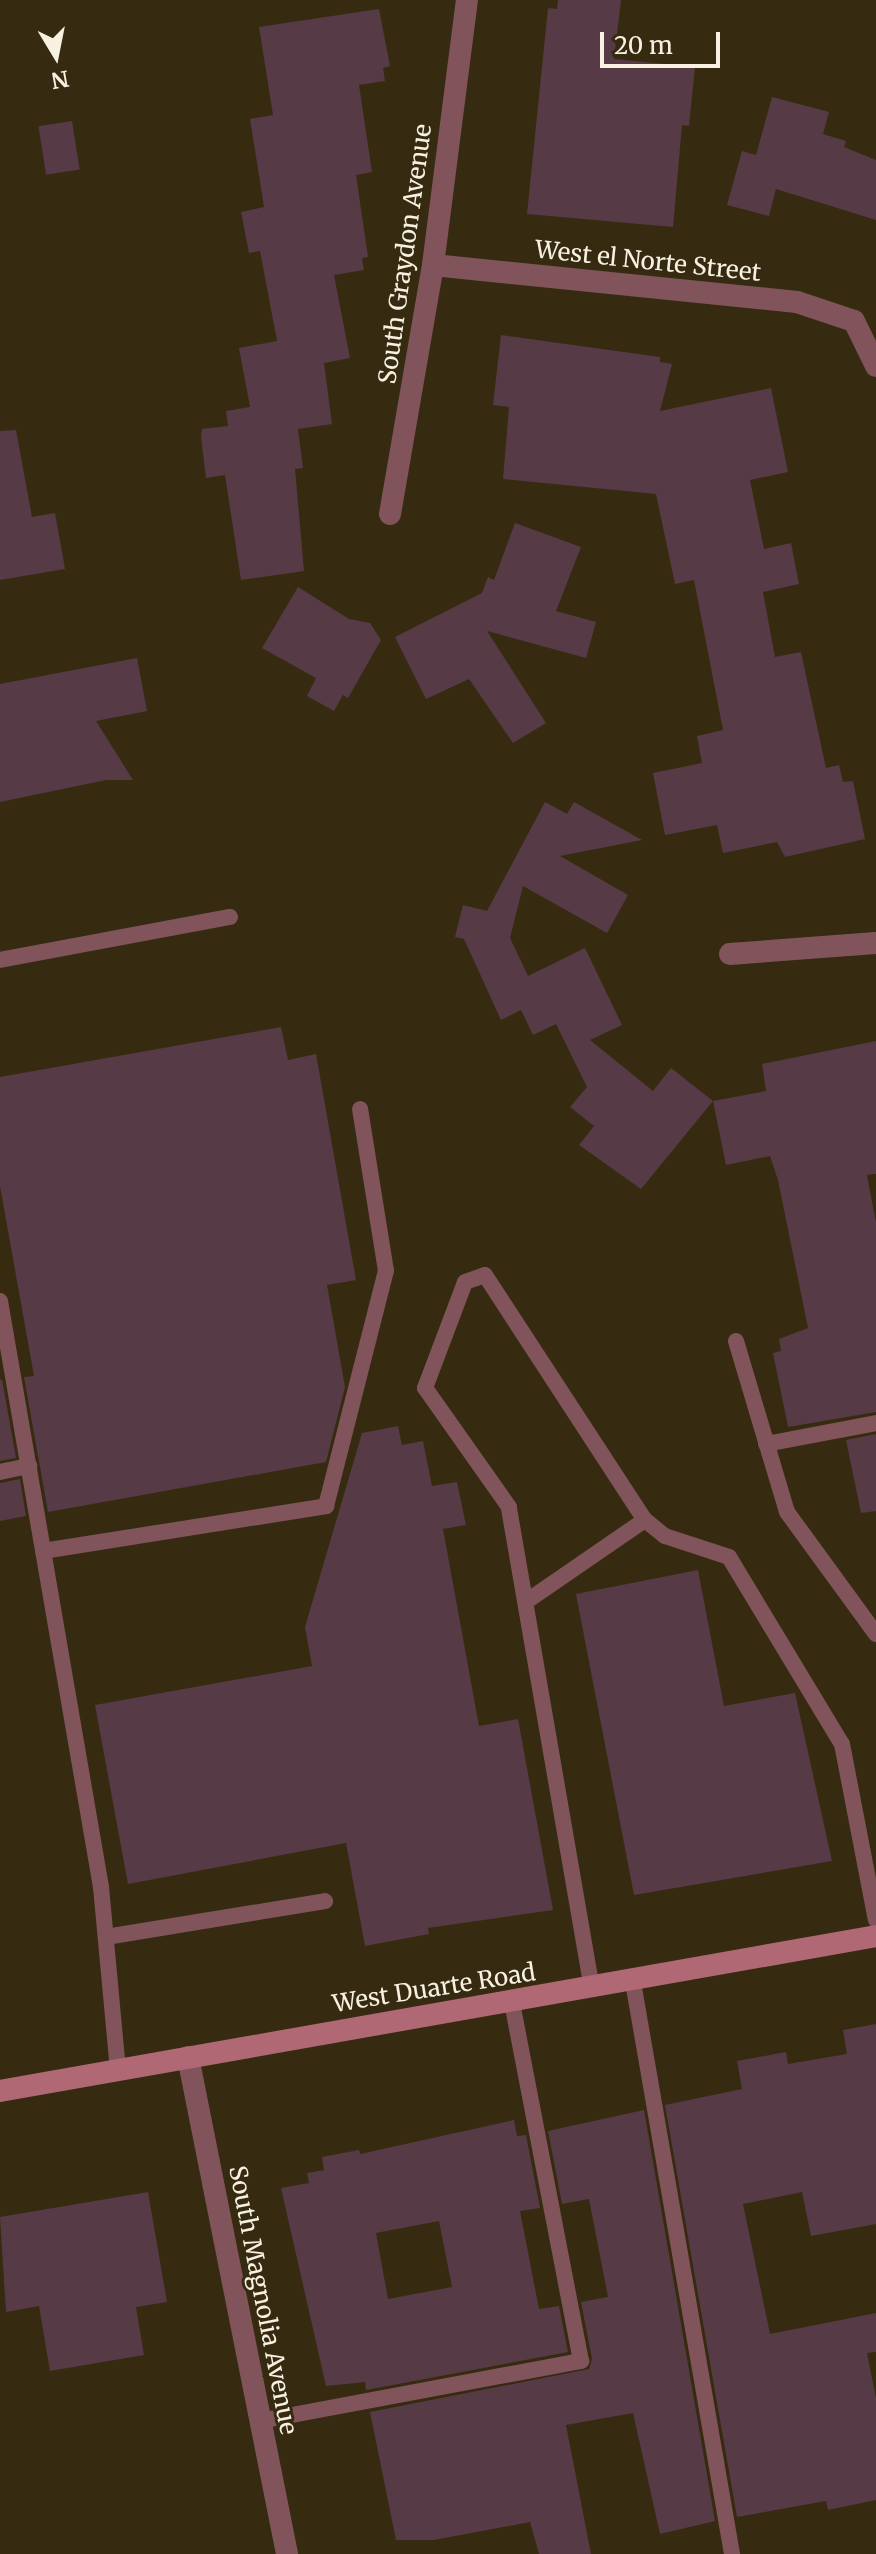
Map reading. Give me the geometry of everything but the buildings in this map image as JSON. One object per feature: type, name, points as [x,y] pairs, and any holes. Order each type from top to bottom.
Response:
[{"type":"main road","name":"West Duarte Road","points":[[0,2091],[633,1982],[876,1936]]},
{"type":"street","name":"South Graydon Avenue","points":[[390,514],[433,265],[467,0]]},
{"type":"street","name":"West el Norte Street","points":[[433,265],[797,302],[854,321],[876,366]]},
{"type":"street","points":[[730,954],[876,943]]},
{"type":"street","name":"South Magnolia Avenue","points":[[188,2057],[287,2554]]},
{"type":"lane","points":[[0,960],[230,917]]},
{"type":"lane","points":[[43,1551],[326,1506],[386,1271],[360,1109]]},
{"type":"lane","points":[[592,1989],[509,1507],[425,1388],[465,1282],[485,1275],[645,1520],[665,1536],[729,1557],[842,1744],[876,1920]]},
{"type":"lane","points":[[0,1301],[106,1937],[118,2069]]},
{"type":"lane","points":[[736,1341],[787,1512],[876,1634]]},
{"type":"lane","points":[[766,1444],[876,1423]]},
{"type":"lane","points":[[0,1472],[29,1466]]},
{"type":"lane","points":[[527,1601],[645,1520]]},
{"type":"lane","points":[[106,1937],[325,1901]]},
{"type":"lane","points":[[633,1982],[732,2554]]},
{"type":"lane","points":[[260,2421],[581,2361],[512,2003]]}]
